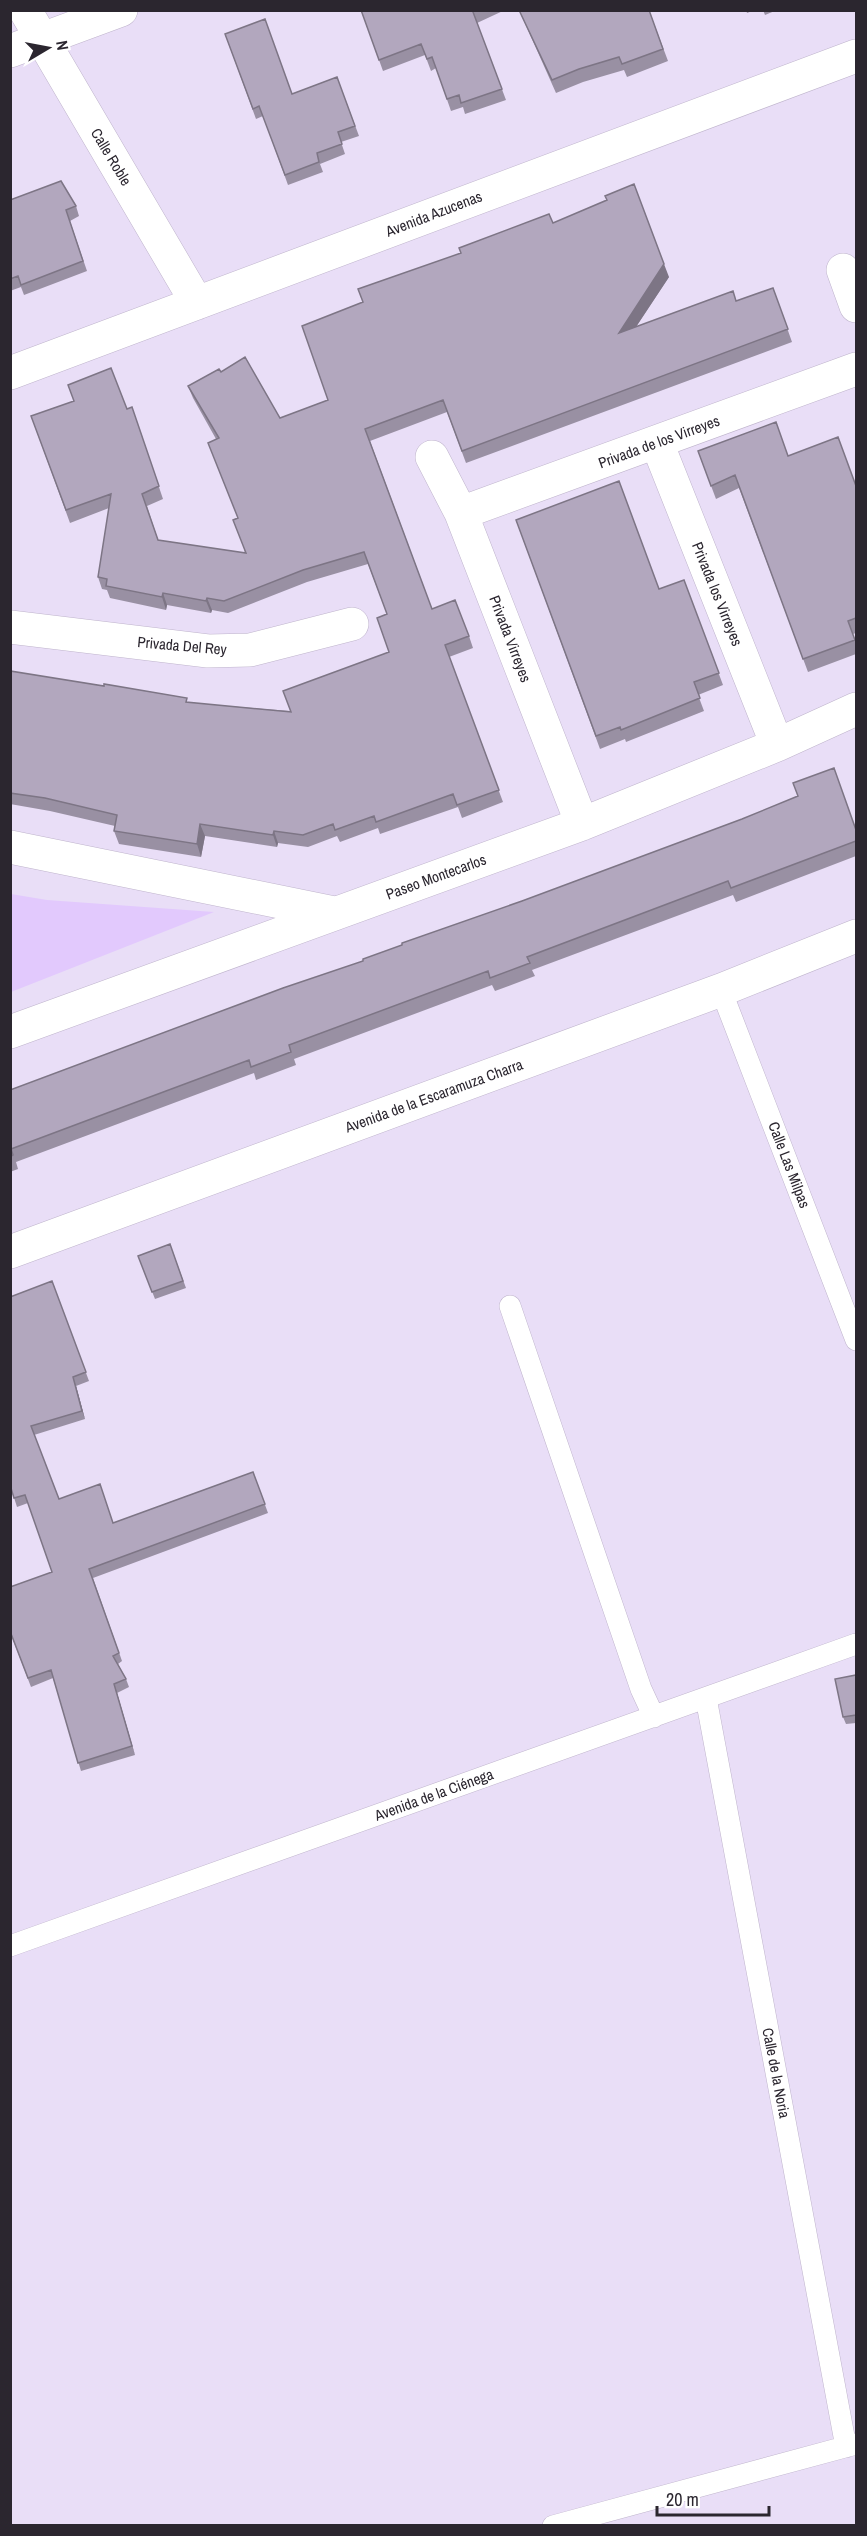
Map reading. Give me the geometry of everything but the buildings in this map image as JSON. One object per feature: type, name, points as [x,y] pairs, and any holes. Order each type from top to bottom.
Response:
[{"type":"street","name":"Calle Roble","points":[[25,10],[197,303]]},
{"type":"street","points":[[10,51],[121,10]]},
{"type":"street","name":"Avenida Azucenas","points":[[10,373],[856,56]]},
{"type":"street","points":[[843,270],[856,306]]},
{"type":"street","name":"Privada de los Virreyes","points":[[461,513],[856,369]]},
{"type":"street","name":"Privada los Virreyes","points":[[657,443],[777,745]]},
{"type":"street","name":"Privada Virreyes","points":[[432,457],[461,513],[582,824]]},
{"type":"street","name":"Privada Del Rey","points":[[10,627],[219,651],[250,650],[352,624]]},
{"type":"street","name":"Paseo Montecarlos","points":[[10,1032],[582,824],[777,745],[856,709]]},
{"type":"street","points":[[10,847],[334,913]]},
{"type":"street","name":"Avenida de la Escaramuza Charra","points":[[10,1252],[722,990],[856,936]]},
{"type":"lane","name":"Calle Las Milpas","points":[[722,990],[856,1340]]},
{"type":"lane","points":[[510,1306],[641,1689],[654,1717]]},
{"type":"lane","name":"Avenida de la Ciénega","points":[[10,1946],[856,1644]]},
{"type":"lane","name":"Calle de la Noria","points":[[706,1698],[851,2446]]},
{"type":"lane","points":[[553,2526],[851,2446]]},
{"type":"shaded area","points":[[11,894],[47,900],[214,912],[11,992]]}]
